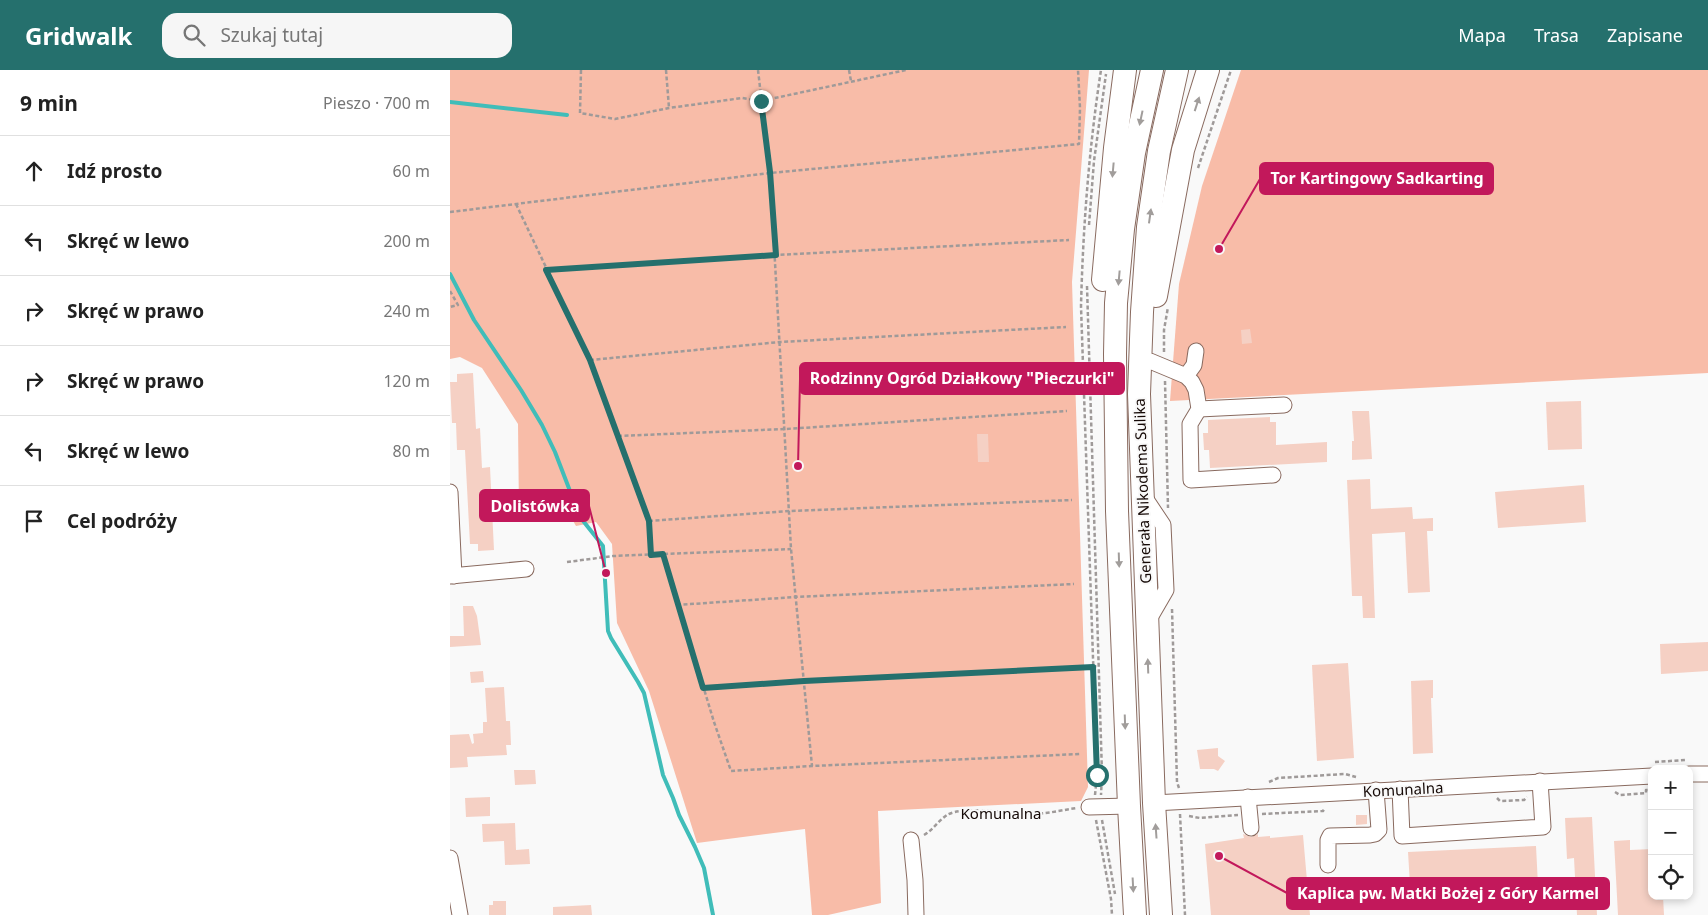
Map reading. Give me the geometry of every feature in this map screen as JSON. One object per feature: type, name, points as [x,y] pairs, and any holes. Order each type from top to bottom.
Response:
[{"type":"highway","points":[[1116,511],[1104,426],[1102,292],[1115,148],[1125,70]]},
{"type":"highway","name":"Generała Nikodema Sulika","points":[[1135,915],[1116,511],[1114,404],[1116,303],[1123,229],[1134,153],[1152,70]]},
{"type":"highway","name":"Generała Nikodema Sulika","points":[[1161,915],[1154,802],[1139,394],[1148,226],[1159,151],[1177,70]]},
{"type":"highway","points":[[1140,456],[1149,395],[1152,322],[1175,185],[1182,150],[1208,70]]},
{"type":"street","points":[[1186,376],[1194,365],[1196,351]]},
{"type":"street","points":[[1150,361],[1186,376],[1196,390],[1199,409],[1190,424],[1192,480],[1273,476]]},
{"type":"street","points":[[1199,409],[1284,405]]},
{"type":"street","points":[[450,492],[452,576],[526,569]]},
{"type":"street","points":[[1693,774],[1708,774]]},
{"type":"street","name":"Komunalna","points":[[1154,802],[1648,776]]},
{"type":"street","points":[[1400,789],[1402,836],[1543,827],[1540,781]]},
{"type":"street","points":[[1328,864],[1328,840],[1330,836],[1370,835],[1375,834],[1379,830],[1376,790]]},
{"type":"street","points":[[1248,797],[1250,819]]},
{"type":"street","points":[[1096,806],[1129,806]]},
{"type":"street","points":[[911,840],[916,915]]},
{"type":"street","points":[[450,858],[460,915]]},
{"type":"path","points":[[581,70],[580,113],[615,119],[669,108],[742,98],[761,101],[906,70]]},
{"type":"path","points":[[666,70],[669,108]]},
{"type":"path","points":[[758,70],[770,172],[776,255],[791,549],[812,766]]},
{"type":"path","points":[[849,70],[851,81]]},
{"type":"path","points":[[450,212],[770,172],[1079,144],[1078,70]]},
{"type":"path","points":[[1101,70],[1087,186],[1082,252],[1081,306],[1097,775],[1096,806],[1112,915]]},
{"type":"path","points":[[1089,228],[1094,160],[1106,70]]},
{"type":"path","points":[[516,204],[590,360],[649,521],[651,555]]},
{"type":"path","points":[[546,270],[776,255],[1068,240]]},
{"type":"path","points":[[1087,281],[1102,774],[1096,806],[1116,898]]},
{"type":"path","points":[[450,291],[458,304],[450,306]]},
{"type":"path","points":[[590,360],[780,342],[1066,327]]},
{"type":"path","points":[[618,436],[785,429],[1066,411]]},
{"type":"path","points":[[649,521],[789,511],[1072,500]]},
{"type":"path","points":[[567,562],[611,557],[791,549]]},
{"type":"path","points":[[663,554],[703,688],[731,771],[1080,754]]},
{"type":"path","points":[[677,605],[795,597],[1074,584]]},
{"type":"path","points":[[703,688],[1099,666]]},
{"type":"path","points":[[1269,782],[1278,778],[1345,774],[1358,778]]},
{"type":"path","points":[[1609,793],[1616,792],[1620,795],[1646,793],[1646,790],[1648,790]]},
{"type":"path","name":"Komunalna","points":[[911,840],[929,832],[948,815],[960,812],[991,811],[1031,814],[1096,806]]},
{"type":"path","points":[[1185,915],[1180,814],[1200,818],[1250,819],[1323,811],[1326,807]]},
{"type":"shaded area","points":[[450,70],[1089,70],[1072,282],[1088,787],[1081,801],[878,811],[881,903],[828,915],[812,915],[805,829],[697,843],[649,691],[617,623],[612,544],[596,522],[576,526],[565,507],[519,513],[518,424],[482,368],[460,357],[450,359]]},
{"type":"shaded area","points":[[1241,70],[1708,70],[1708,373],[1170,401],[1179,284],[1202,186]]},
{"type":"building","points":[[1250,329],[1252,343],[1242,344],[1241,330]]},
{"type":"building","points":[[473,373],[476,429],[480,428],[482,468],[490,467],[494,550],[478,551],[478,544],[470,544],[465,450],[457,450],[456,423],[452,423],[450,382],[457,382],[457,374]]},
{"type":"building","points":[[1581,401],[1582,449],[1548,450],[1546,402]]},
{"type":"building","points":[[1352,411],[1369,411],[1372,459],[1352,460],[1352,441],[1354,441]]},
{"type":"building","points":[[1270,417],[1270,422],[1276,422],[1276,445],[1327,442],[1327,462],[1210,468],[1209,450],[1204,450],[1203,433],[1208,433],[1208,420]]},
{"type":"building","points":[[977,434],[988,434],[989,462],[978,462]]},
{"type":"building","points":[[1370,479],[1371,509],[1412,507],[1413,519],[1433,518],[1433,531],[1427,531],[1430,592],[1408,593],[1405,532],[1372,534],[1375,618],[1363,618],[1362,596],[1352,596],[1347,480]]},
{"type":"building","points":[[1584,485],[1586,522],[1498,528],[1495,492]]},
{"type":"building","points":[[463,606],[473,606],[477,616],[481,645],[450,647],[450,636],[464,636]]},
{"type":"building","points":[[1708,642],[1708,671],[1661,674],[1660,644]]},
{"type":"building","points":[[1348,663],[1354,758],[1317,761],[1312,665]]},
{"type":"building","points":[[483,671],[484,682],[471,683],[470,672]]},
{"type":"building","points":[[1433,680],[1433,698],[1431,698],[1433,753],[1413,754],[1411,681]]},
{"type":"building","points":[[504,687],[506,721],[510,721],[511,745],[506,745],[507,755],[467,757],[468,767],[450,768],[450,735],[469,734],[472,744],[474,743],[473,734],[483,733],[483,722],[487,722],[485,688]]},
{"type":"building","points":[[1218,748],[1218,756],[1225,761],[1218,771],[1214,769],[1200,769],[1197,750]]},
{"type":"building","points":[[514,770],[535,770],[536,784],[515,785]]},
{"type":"building","points":[[490,797],[490,816],[466,817],[465,798]]},
{"type":"building","points":[[1356,815],[1367,815],[1367,824],[1356,825]]},
{"type":"building","points":[[1592,817],[1597,915],[1577,915],[1574,858],[1567,859],[1565,818]]},
{"type":"building","points":[[515,823],[516,850],[529,849],[530,864],[505,865],[504,841],[483,842],[482,824]]},
{"type":"building","points":[[1243,834],[1251,837],[1258,834],[1258,837],[1270,836],[1270,838],[1303,835],[1310,915],[1211,915],[1205,844],[1244,838]]},
{"type":"building","points":[[1630,840],[1630,850],[1648,849],[1648,900],[1663,900],[1664,915],[1618,915],[1614,841]]},
{"type":"building","points":[[1536,846],[1539,905],[1480,908],[1480,903],[1443,905],[1442,900],[1411,901],[1408,852]]},
{"type":"building","points":[[493,901],[506,901],[506,915],[489,915],[489,905],[493,905]]},
{"type":"building","points":[[591,905],[592,915],[553,915],[553,907]]},
{"type":"waterway","points":[[450,102],[567,115]]},
{"type":"waterway","points":[[450,274],[474,320],[542,425],[555,452],[580,517],[603,546],[608,631],[644,693],[663,775],[704,868],[713,915]]},
{"type":"place","name":"Tor Kartingowy Sadkarting","points":[[1219,249]]},
{"type":"place","name":"Rodzinny Ogród Działkowy \"Pieczurki\"","points":[[798,466]]},
{"type":"place","name":"Dolistówka","points":[[606,573]]},
{"type":"place","name":"Kaplica pw. Matki Bożej z Góry Karmel","points":[[1219,856]]},
{"type":"route","points":[[761,101],[770,172],[776,255],[546,270],[590,360],[649,521],[651,555],[663,554],[703,688],[804,681],[1093,667],[1097,775]]}]
